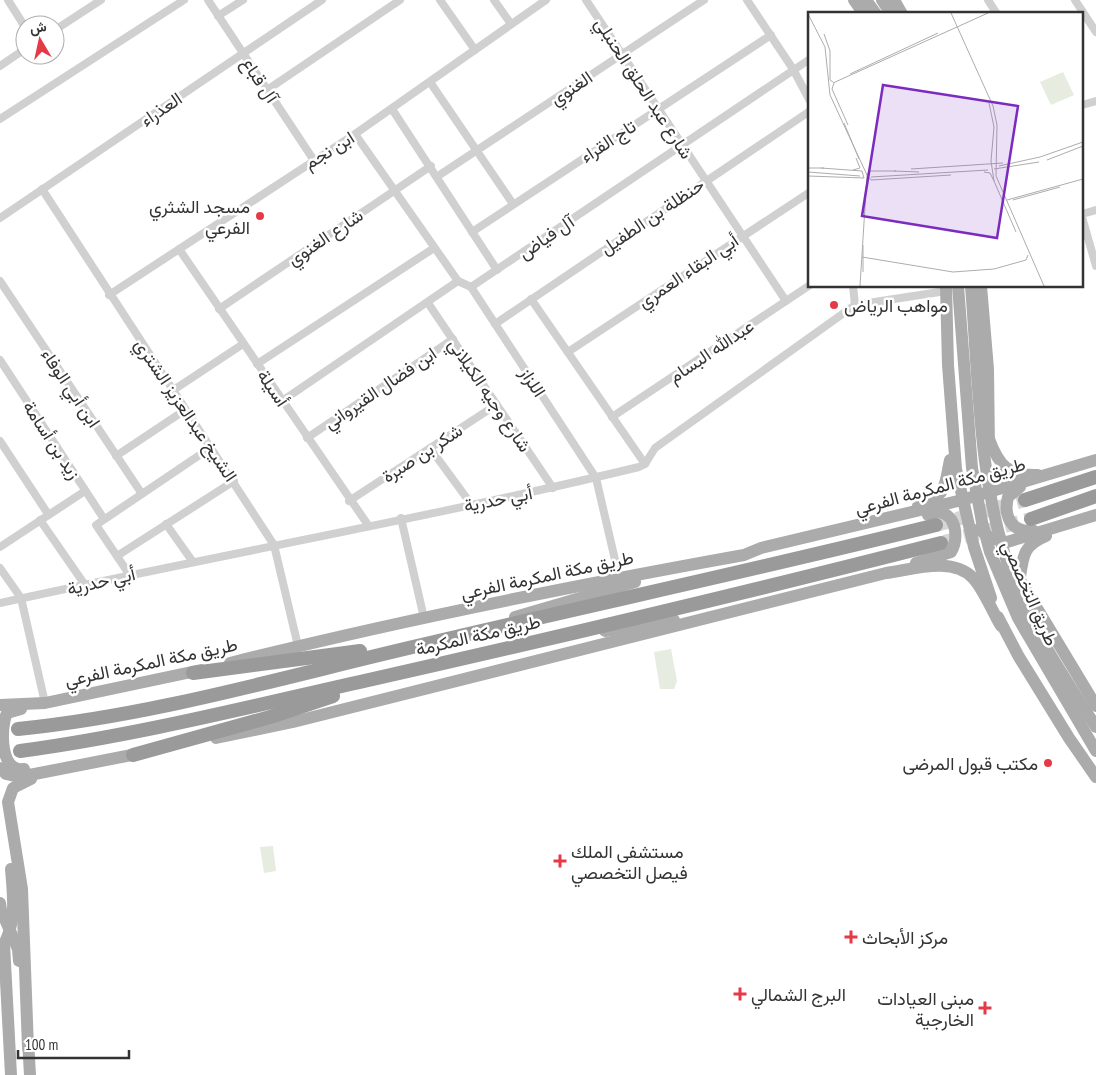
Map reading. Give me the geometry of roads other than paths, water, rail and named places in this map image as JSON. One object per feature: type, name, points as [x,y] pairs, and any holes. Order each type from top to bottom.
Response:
[{"type":"highway","points":[[1025,500],[1096,477]]},
{"type":"highway","points":[[1031,519],[1096,496]]},
{"type":"highway","name":"طريق مكة المكرمة","points":[[18,729],[138,712],[430,642],[782,564],[936,525]]},
{"type":"highway","name":"طريق مكة المكرمة","points":[[20,751],[96,739],[411,670],[941,543]]},
{"type":"highway","points":[[193,673],[430,642]]},
{"type":"highway","points":[[133,755],[270,717],[411,670]]},
{"type":"main road","points":[[854,0],[866,5]]},
{"type":"main road","points":[[882,0],[890,12]]},
{"type":"main road","points":[[894,0],[901,12]]},
{"type":"main road","points":[[950,288],[948,366],[956,469],[974,547],[1001,626]]},
{"type":"main road","name":"طريق التخصصي","points":[[950,288],[972,468],[982,522],[990,552],[1018,618],[1096,750]]},
{"type":"main road","name":"طريق التخصصي","points":[[971,288],[983,455],[995,523],[1014,582],[1055,662],[1096,727]]},
{"type":"main road","points":[[981,288],[988,369],[988,436],[995,491],[1007,542],[1020,580],[1096,706]]},
{"type":"main road","points":[[988,436],[994,454],[1005,468],[1028,475],[1053,474]]},
{"type":"main road","points":[[878,522],[927,503],[942,493],[948,483],[954,445]]},
{"type":"main road","name":"طريق مكة المكرمة الفرعي","points":[[0,705],[45,703],[193,673],[298,646],[424,618],[619,577],[744,555],[761,548],[878,522],[962,500],[1096,460]]},
{"type":"main road","points":[[1053,474],[1022,486],[1008,496],[1006,507],[1009,522],[1020,530],[1026,531],[1071,524]]},
{"type":"main road","points":[[962,500],[979,530],[990,538],[1007,542],[1096,515]]},
{"type":"main road","points":[[0,768],[6,774],[19,777],[293,722],[886,574],[951,552],[956,544],[957,533],[947,516],[939,512],[899,521],[878,522]]},
{"type":"main road","points":[[1020,580],[1026,549],[1037,540],[1071,524]]},
{"type":"main road","points":[[430,642],[609,589],[744,555]]},
{"type":"main road","points":[[886,574],[943,566],[960,569],[973,578],[1069,738],[1096,777]]},
{"type":"main road","points":[[1001,626],[995,584],[1004,576],[1020,580]]},
{"type":"main road","points":[[494,651],[772,603]]},
{"type":"main road","points":[[0,698],[45,703]]},
{"type":"main road","points":[[45,703],[6,713],[1,721],[1,745],[4,758],[10,766],[18,770],[133,755]]},
{"type":"main road","points":[[28,1048],[24,918],[8,802],[10,794],[14,788],[28,780],[133,755]]},
{"type":"main road","points":[[0,810],[9,850],[14,903],[10,932],[4,944],[11,1075]]},
{"type":"main road","points":[[0,903],[1,910],[18,949],[30,1075]]},
{"type":"main road","points":[[0,977],[11,1062]]},
{"type":"street","points":[[8,0],[17,15]]},
{"type":"street","points":[[65,23],[101,0]]},
{"type":"street","points":[[0,120],[184,0]]},
{"type":"street","name":"آل قباع","points":[[208,0],[313,159]]},
{"type":"street","points":[[218,16],[243,0]]},
{"type":"street","name":"العذراء","points":[[0,218],[322,0]]},
{"type":"street","points":[[267,90],[400,0]]},
{"type":"street","points":[[440,0],[475,50]]},
{"type":"street","points":[[494,0],[511,24]]},
{"type":"street","name":"ابن نجم","points":[[109,295],[313,159],[355,134],[546,0]]},
{"type":"street","name":"شارع عبد الحلق الحنبلي","points":[[586,0],[786,301]]},
{"type":"street","name":"الغنوي","points":[[438,176],[704,0]]},
{"type":"street","points":[[747,0],[793,69],[808,97]]},
{"type":"street","points":[[988,0],[996,12]]},
{"type":"street","points":[[1075,0],[1083,12]]},
{"type":"street","points":[[1084,14],[1096,32]]},
{"type":"street","name":"تاج القراء","points":[[472,232],[771,35]]},
{"type":"street","points":[[0,66],[15,56]]},
{"type":"street","name":"آل فياض","points":[[471,287],[808,60]]},
{"type":"street","points":[[430,82],[513,204]]},
{"type":"street","points":[[392,108],[438,176],[497,270]]},
{"type":"street","name":"حنظلة بن الطفيل","points":[[495,324],[705,180],[808,112]]},
{"type":"street","points":[[355,134],[458,281],[471,287]]},
{"type":"street","name":"شارع الغنوي","points":[[219,309],[431,166]]},
{"type":"street","name":"الشيخ عبدالعزيز الشتري","points":[[42,189],[109,295],[210,448],[234,481],[274,545],[298,646]]},
{"type":"street","name":"أبي البقاء العمري","points":[[568,352],[808,193]]},
{"type":"street","points":[[1084,214],[1096,210]]},
{"type":"street","points":[[1084,222],[1096,266]]},
{"type":"street","points":[[257,364],[434,248]]},
{"type":"street","name":"أسيلة","points":[[179,249],[349,501],[368,526]]},
{"type":"street","name":"ابن أبي الوفاء","points":[[0,281],[142,494]]},
{"type":"street","points":[[282,401],[458,281]]},
{"type":"street","name":"عبدالله البسام","points":[[612,417],[808,286]]},
{"type":"street","name":"اللزاز","points":[[471,287],[596,478]]},
{"type":"street","points":[[853,288],[855,305]]},
{"type":"street","points":[[531,299],[645,464],[655,448],[855,305],[950,288]]},
{"type":"street","name":"شارع وجيه الكيلاني","points":[[428,303],[553,488]]},
{"type":"street","name":"ابن فضال القيرواني","points":[[307,438],[453,338]]},
{"type":"street","points":[[172,390],[243,344]]},
{"type":"street","name":"زيد بن أسامة","points":[[0,360],[104,519]]},
{"type":"street","name":"شكر بن صبرة","points":[[349,501],[496,405]]},
{"type":"street","points":[[116,456],[185,410]]},
{"type":"street","points":[[1,443],[48,514]]},
{"type":"street","points":[[129,574],[96,525],[210,448]]},
{"type":"street","points":[[430,448],[471,504]]},
{"type":"street","name":"أبي حدرية","points":[[0,603],[129,574],[553,488],[645,464]]},
{"type":"street","points":[[596,478],[619,577]]},
{"type":"street","points":[[117,556],[234,481]]},
{"type":"street","points":[[0,547],[85,491]]},
{"type":"street","points":[[401,518],[424,618]]},
{"type":"street","points":[[40,520],[85,585]]},
{"type":"street","points":[[166,524],[193,562]]},
{"type":"street","points":[[0,568],[21,598],[45,703]]},
{"type":"tunnel","points":[[936,525],[1025,500]]},
{"type":"tunnel","points":[[944,542],[1031,519]]},
{"type":"place","name":"مسجد الشثري الفرعي","points":[[260,216]]},
{"type":"place","name":"مواهب الرياض","points":[[834,305]]},
{"type":"place","name":"مكتب قبول المرضى","points":[[1048,763]]},
{"type":"place","name":"مستشفى الملك فيصل التخصصي","points":[[560,861]]},
{"type":"place","name":"مركز الأبحاث","points":[[851,937]]},
{"type":"place","name":"البرج الشمالي","points":[[740,994]]},
{"type":"place","name":"مبنى العيادات الخارجية","points":[[985,1008]]}]
